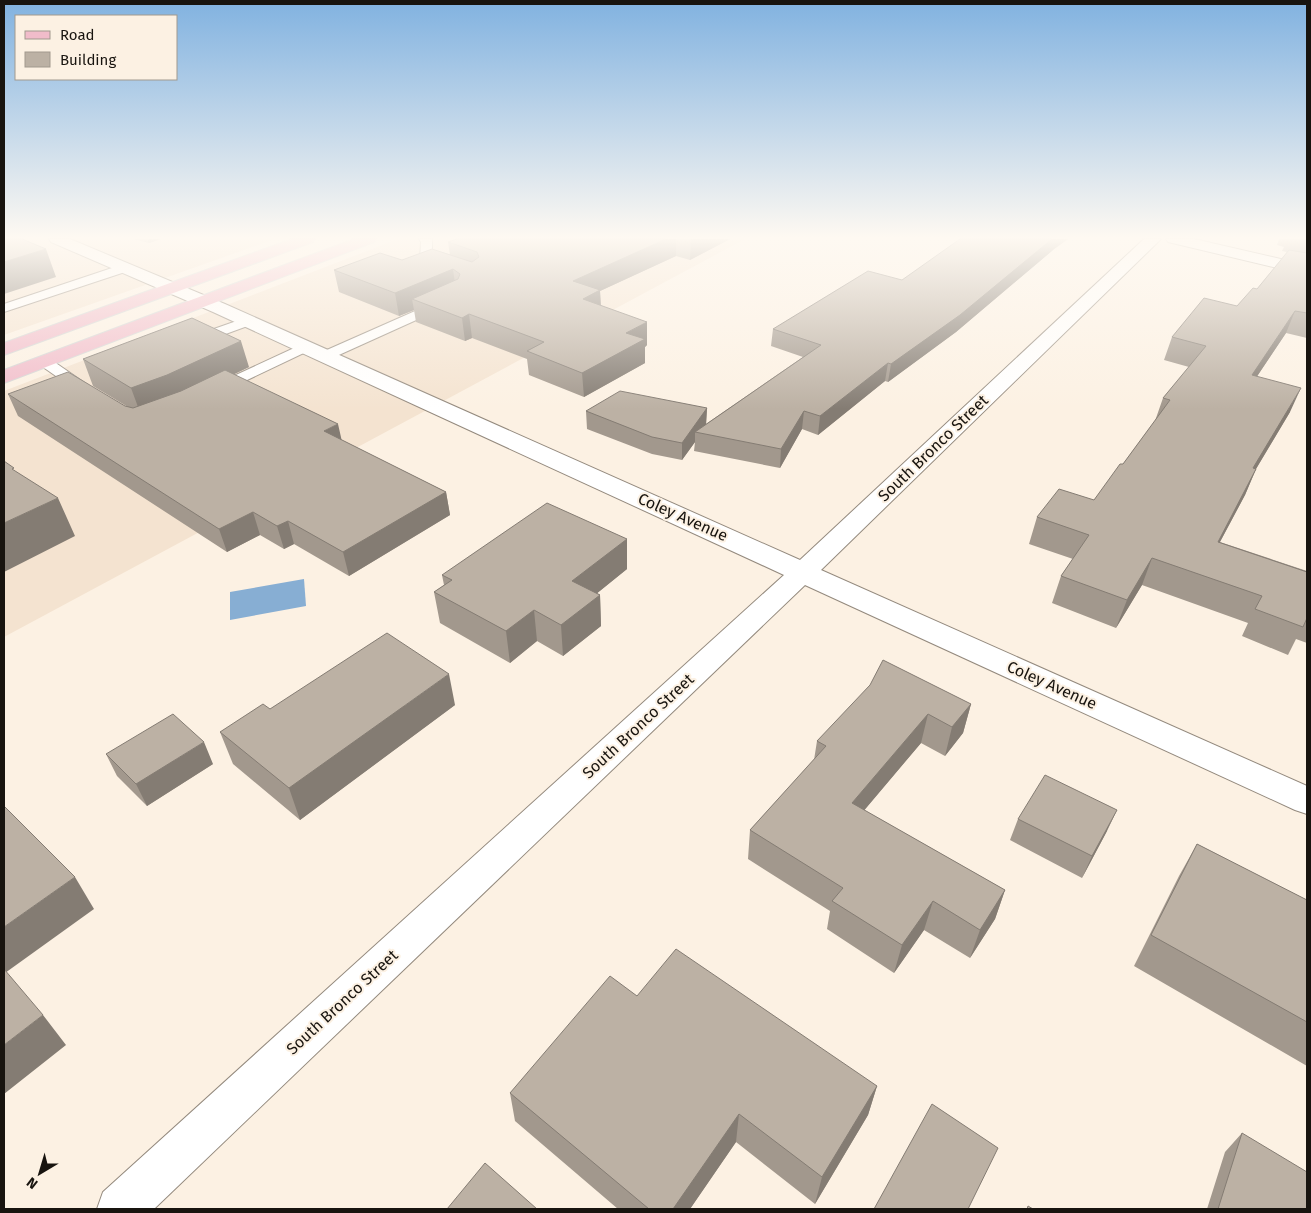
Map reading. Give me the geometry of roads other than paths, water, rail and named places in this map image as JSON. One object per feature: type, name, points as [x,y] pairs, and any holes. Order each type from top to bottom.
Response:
[{"type":"main road","points":[[4,349],[152,296]]},
{"type":"main road","points":[[4,377],[218,296]]},
{"type":"street","name":"Coley Avenue","points":[[191,296],[1307,801]]},
{"type":"street","name":"South Bronco Street","points":[[120,1209],[803,572],[1094,296]]},
{"type":"lane","points":[[4,308],[41,296]]},
{"type":"lane","points":[[207,394],[264,366],[315,351],[455,296]]},
{"type":"lane","points":[[186,342],[248,321]]},
{"type":"lane","points":[[202,338],[220,346]]},
{"type":"lane","points":[[246,358],[264,366]]},
{"type":"lane","points":[[45,362],[100,399]]},
{"type":"lane","points":[[77,384],[95,377]]},
{"type":"water","points":[[304,579],[306,606],[230,620],[230,592]]}]
